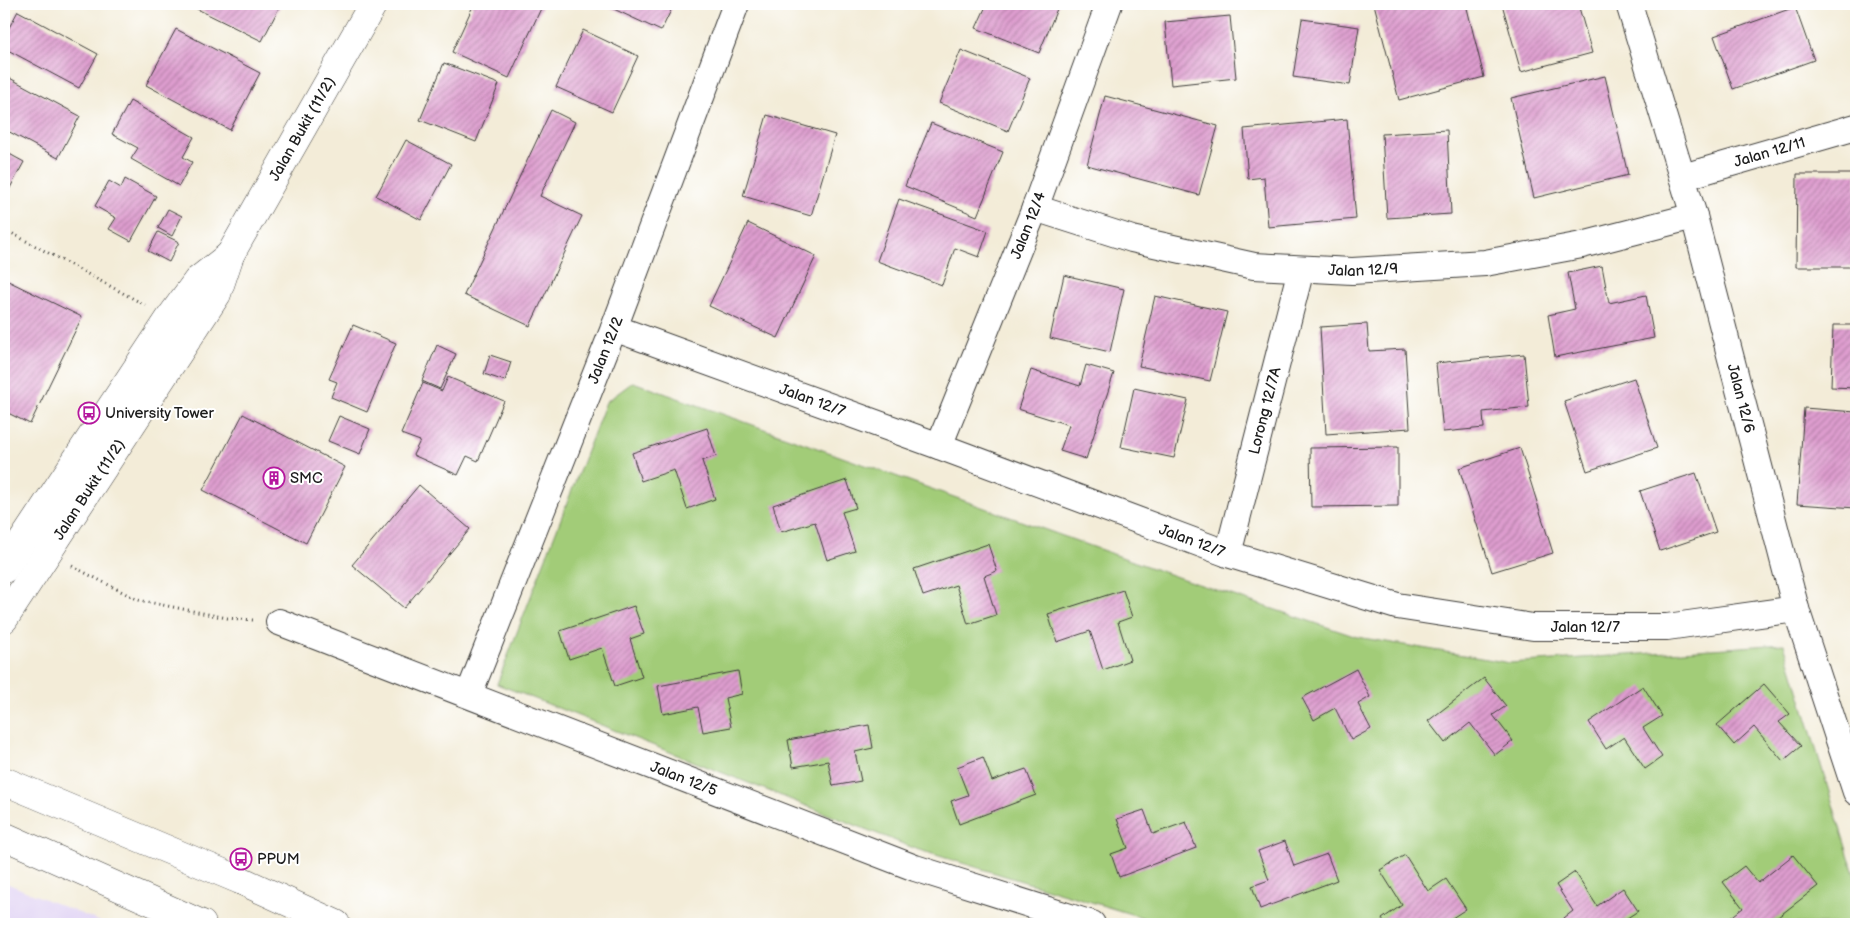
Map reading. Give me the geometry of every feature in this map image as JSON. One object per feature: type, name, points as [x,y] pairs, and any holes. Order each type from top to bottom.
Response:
[{"type":"street","name":"Jalan Bukit (11/2)","points":[[4,619],[217,294],[230,255],[373,4]]},
{"type":"street","name":"Jalan 12/2","points":[[469,694],[614,328],[736,4]]},
{"type":"street","name":"Jalan 12/4","points":[[939,446],[1035,208],[1110,4]]},
{"type":"street","name":"Jalan 12/6","points":[[1629,4],[1694,216],[1796,608],[1856,792]]},
{"type":"street","name":"Jalan 12/11","points":[[1683,177],[1856,127]]},
{"type":"street","name":"Jalan 12/9","points":[[1035,208],[1142,241],[1254,266],[1352,272],[1486,263],[1582,245],[1694,216]]},
{"type":"street","name":"Jalan Bukit (11/2)","points":[[4,568],[197,280],[230,255]]},
{"type":"street","name":"Lorong 12/7A","points":[[1228,554],[1301,269]]},
{"type":"street","name":"Jalan 12/7","points":[[614,328],[939,446],[1228,554],[1397,606],[1532,627],[1667,627],[1796,608]]},
{"type":"street","name":"Jalan 12/5","points":[[279,622],[915,868],[1092,924]]},
{"type":"street","points":[[4,770],[35,796]]},
{"type":"street","points":[[4,782],[240,880],[336,924]]},
{"type":"street","points":[[4,836],[202,924]]},
{"type":"path","points":[[4,229],[170,318]]},
{"type":"path","points":[[48,553],[138,600],[227,618],[279,622]]},
{"type":"shaded area","points":[[4,882],[30,893],[106,924],[4,924]]},
{"type":"green space","points":[[633,382],[1180,578],[1357,637],[1510,663],[1784,644],[1856,880],[1856,924],[1164,924],[916,849],[497,684],[606,402]]},
{"type":"building","points":[[187,4],[281,4],[262,41]]},
{"type":"building","points":[[468,4],[543,4],[509,78],[452,52],[473,6]]},
{"type":"building","points":[[603,4],[674,4],[661,31]]},
{"type":"building","points":[[987,4],[1059,4],[1039,53],[976,28]]},
{"type":"building","points":[[1374,4],[1466,4],[1484,77],[1399,100]]},
{"type":"building","points":[[1502,4],[1578,4],[1592,53],[1521,72]]},
{"type":"building","points":[[1795,7],[1814,60],[1733,89],[1714,36]]},
{"type":"building","points":[[18,11],[98,54],[79,88],[4,48],[4,37]]},
{"type":"building","points":[[1230,16],[1236,78],[1171,85],[1165,22]]},
{"type":"building","points":[[1302,19],[1359,27],[1350,85],[1293,77]]},
{"type":"building","points":[[176,29],[260,73],[230,130],[146,85]]},
{"type":"building","points":[[583,30],[638,56],[612,112],[556,87]]},
{"type":"building","points":[[961,50],[1030,78],[1008,131],[939,103]]},
{"type":"building","points":[[444,63],[499,84],[476,142],[420,120]]},
{"type":"building","points":[[4,75],[80,116],[58,158],[4,129]]},
{"type":"building","points":[[1605,76],[1628,175],[1534,198],[1511,98]]},
{"type":"building","points":[[1105,96],[1218,126],[1199,195],[1087,165]]},
{"type":"building","points":[[130,101],[194,137],[183,157],[192,162],[179,186],[131,159],[138,148],[112,134]]},
{"type":"building","points":[[551,110],[575,122],[540,196],[582,216],[530,326],[464,295]]},
{"type":"building","points":[[767,115],[835,135],[811,216],[743,196]]},
{"type":"building","points":[[1347,119],[1356,219],[1268,227],[1264,177],[1248,179],[1244,129]]},
{"type":"building","points":[[931,123],[1003,152],[977,216],[905,186]]},
{"type":"building","points":[[1447,130],[1451,214],[1387,218],[1382,134]]},
{"type":"building","points":[[406,140],[451,164],[421,220],[376,196]]},
{"type":"building","points":[[4,151],[24,162],[4,199]]},
{"type":"building","points":[[1797,174],[1856,174],[1856,267],[1796,267]]},
{"type":"building","points":[[125,179],[156,196],[131,241],[109,229],[116,218],[95,206],[109,181],[121,188]]},
{"type":"building","points":[[899,199],[988,231],[979,257],[955,248],[942,285],[877,261]]},
{"type":"building","points":[[168,209],[182,216],[172,236],[158,228]]},
{"type":"building","points":[[748,223],[816,256],[778,338],[709,306]]},
{"type":"building","points":[[158,232],[179,242],[169,262],[148,251]]},
{"type":"building","points":[[1602,266],[1609,303],[1646,295],[1654,338],[1555,357],[1548,315],[1575,309],[1568,273]]},
{"type":"building","points":[[1064,275],[1124,289],[1110,352],[1050,338]]},
{"type":"building","points":[[4,279],[82,317],[30,424],[4,411]]},
{"type":"building","points":[[1155,296],[1227,312],[1210,381],[1139,366]]},
{"type":"building","points":[[1367,324],[1369,351],[1405,349],[1410,428],[1326,434],[1320,327]]},
{"type":"building","points":[[353,325],[396,343],[367,412],[331,397],[337,382],[329,379]]},
{"type":"building","points":[[1833,325],[1856,325],[1856,388],[1831,387]]},
{"type":"building","points":[[437,345],[456,354],[440,389],[422,381]]},
{"type":"building","points":[[1524,354],[1529,407],[1483,412],[1484,428],[1443,432],[1436,363]]},
{"type":"building","points":[[490,355],[511,362],[505,381],[484,374]]},
{"type":"building","points":[[1086,365],[1114,373],[1086,459],[1060,451],[1069,425],[1018,409],[1031,370],[1080,386]]},
{"type":"building","points":[[448,377],[504,401],[478,461],[467,456],[458,475],[413,455],[420,441],[401,434],[423,383],[442,391]]},
{"type":"building","points":[[1634,378],[1657,448],[1587,471],[1564,401]]},
{"type":"building","points":[[1134,388],[1188,400],[1174,458],[1121,447]]},
{"type":"building","points":[[1804,408],[1856,412],[1856,508],[1797,504]]},
{"type":"building","name":"SMC","points":[[243,414],[345,467],[306,543],[203,490]]},
{"type":"building","points":[[339,416],[370,429],[360,454],[328,441]]},
{"type":"building","points":[[707,428],[716,456],[702,461],[715,499],[687,509],[674,470],[641,481],[632,453]]},
{"type":"building","points":[[1398,447],[1398,506],[1311,507],[1310,448]]},
{"type":"building","points":[[1520,448],[1553,553],[1492,572],[1459,468]]},
{"type":"building","points":[[1696,473],[1716,532],[1660,551],[1640,491]]},
{"type":"building","points":[[847,480],[856,508],[842,512],[855,551],[827,560],[815,522],[781,532],[773,505]]},
{"type":"building","points":[[419,485],[470,529],[404,608],[352,565]]},
{"type":"building","points":[[988,544],[997,571],[984,576],[996,615],[968,624],[956,585],[923,596],[914,569]]},
{"type":"building","points":[[1123,590],[1132,617],[1118,622],[1130,660],[1103,670],[1090,631],[1057,642],[1048,614]]},
{"type":"building","points":[[634,606],[644,634],[630,639],[642,677],[615,686],[602,648],[569,659],[560,631]]},
{"type":"building","points":[[1356,669],[1370,697],[1358,704],[1371,729],[1351,740],[1335,708],[1314,720],[1302,698]]},
{"type":"building","points":[[738,671],[742,694],[725,698],[731,727],[703,732],[698,707],[663,714],[658,686]]},
{"type":"building","points":[[1484,678],[1506,706],[1493,715],[1513,741],[1495,755],[1470,723],[1445,743],[1428,721]]},
{"type":"building","points":[[1764,684],[1790,714],[1779,722],[1801,746],[1783,761],[1754,727],[1734,745],[1717,725]]},
{"type":"building","points":[[1643,686],[1662,716],[1643,728],[1662,757],[1645,769],[1624,737],[1606,749],[1589,722]]},
{"type":"building","points":[[869,725],[873,748],[855,752],[861,781],[833,786],[828,761],[793,767],[788,740]]},
{"type":"building","points":[[983,757],[992,781],[1026,769],[1036,795],[959,824],[951,801],[968,795],[957,767]]},
{"type":"building","points":[[1144,810],[1153,834],[1186,822],[1196,848],[1119,877],[1111,854],[1128,848],[1117,819]]},
{"type":"building","points":[[1285,841],[1294,866],[1327,854],[1337,880],[1260,909],[1252,886],[1269,880],[1258,851]]},
{"type":"building","points":[[1405,855],[1428,891],[1446,879],[1466,909],[1443,924],[1385,924],[1382,919],[1402,905],[1380,870]]},
{"type":"building","points":[[1793,855],[1818,886],[1769,924],[1735,924],[1730,918],[1743,908],[1723,882],[1744,866],[1758,883]]},
{"type":"building","points":[[1575,872],[1597,906],[1623,888],[1638,911],[1618,924],[1562,924],[1560,921],[1573,911],[1556,885]]},
{"type":"place","name":"University Tower","points":[[89,413]]},
{"type":"place","name":"SMC","points":[[274,478]]},
{"type":"place","name":"PPUM","points":[[241,859]]}]
